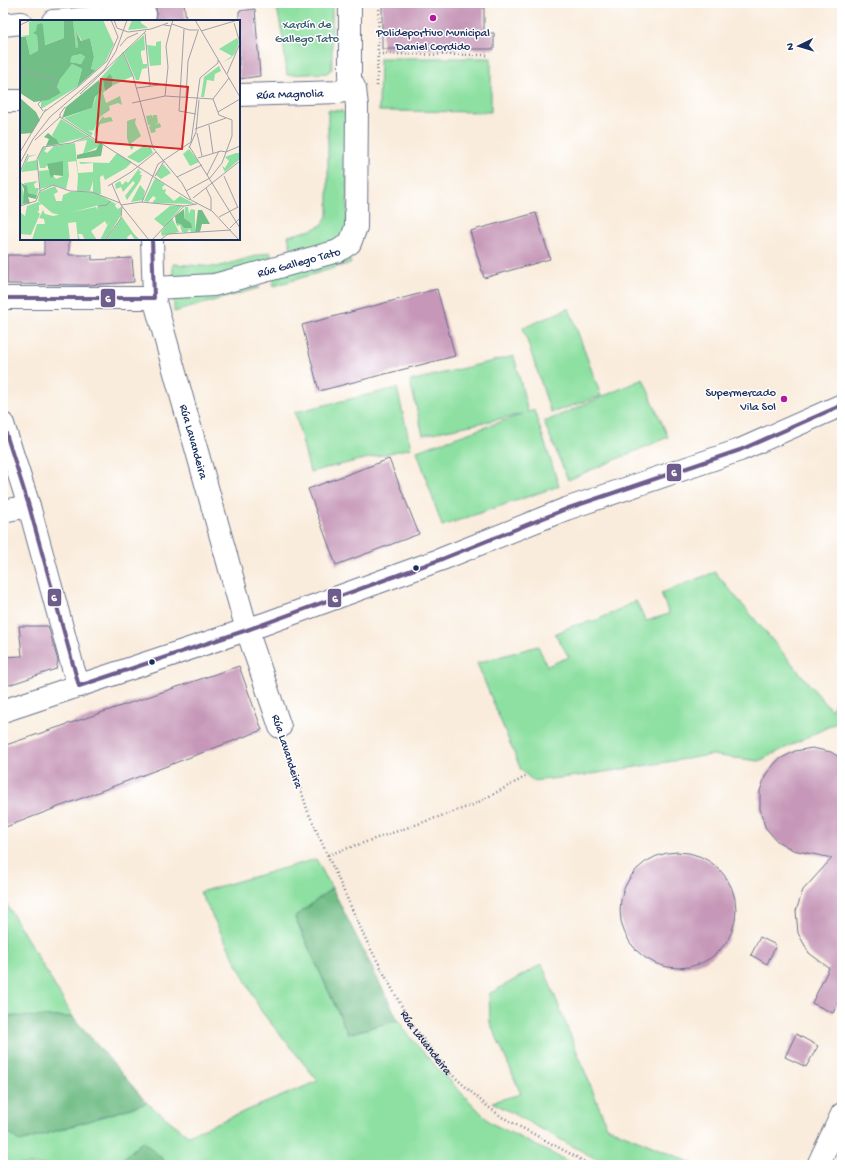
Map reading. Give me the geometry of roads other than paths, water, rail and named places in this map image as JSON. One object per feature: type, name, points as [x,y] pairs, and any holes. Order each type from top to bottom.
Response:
[{"type":"street","name":"Rúa Gallego Tato","points":[[3,298],[154,293],[214,285],[338,251],[350,243],[356,227],[357,106],[355,89],[345,86],[350,3]]},
{"type":"street","points":[[64,20],[145,13]]},
{"type":"street","points":[[3,25],[20,23]]},
{"type":"street","name":"Rúa Magnolia","points":[[240,95],[345,86]]},
{"type":"street","points":[[3,101],[20,100]]},
{"type":"street","name":"Rúa Lavandeira","points":[[152,240],[154,293],[247,630],[280,727]]},
{"type":"street","points":[[3,711],[247,630],[442,559],[566,509],[740,450],[842,405]]},
{"type":"street","points":[[3,424],[29,506],[79,686]]},
{"type":"street","points":[[3,511],[29,506]]},
{"type":"street","points":[[818,1165],[842,1114]]},
{"type":"place","name":"Polideportivo Municipal Daniel Cordido","points":[[433,18]]},
{"type":"place","name":"Supermercado Vila Sol","points":[[784,399]]},
{"type":"park label","name":"Xardín de Gallego Tato","points":[[307,31]]}]
